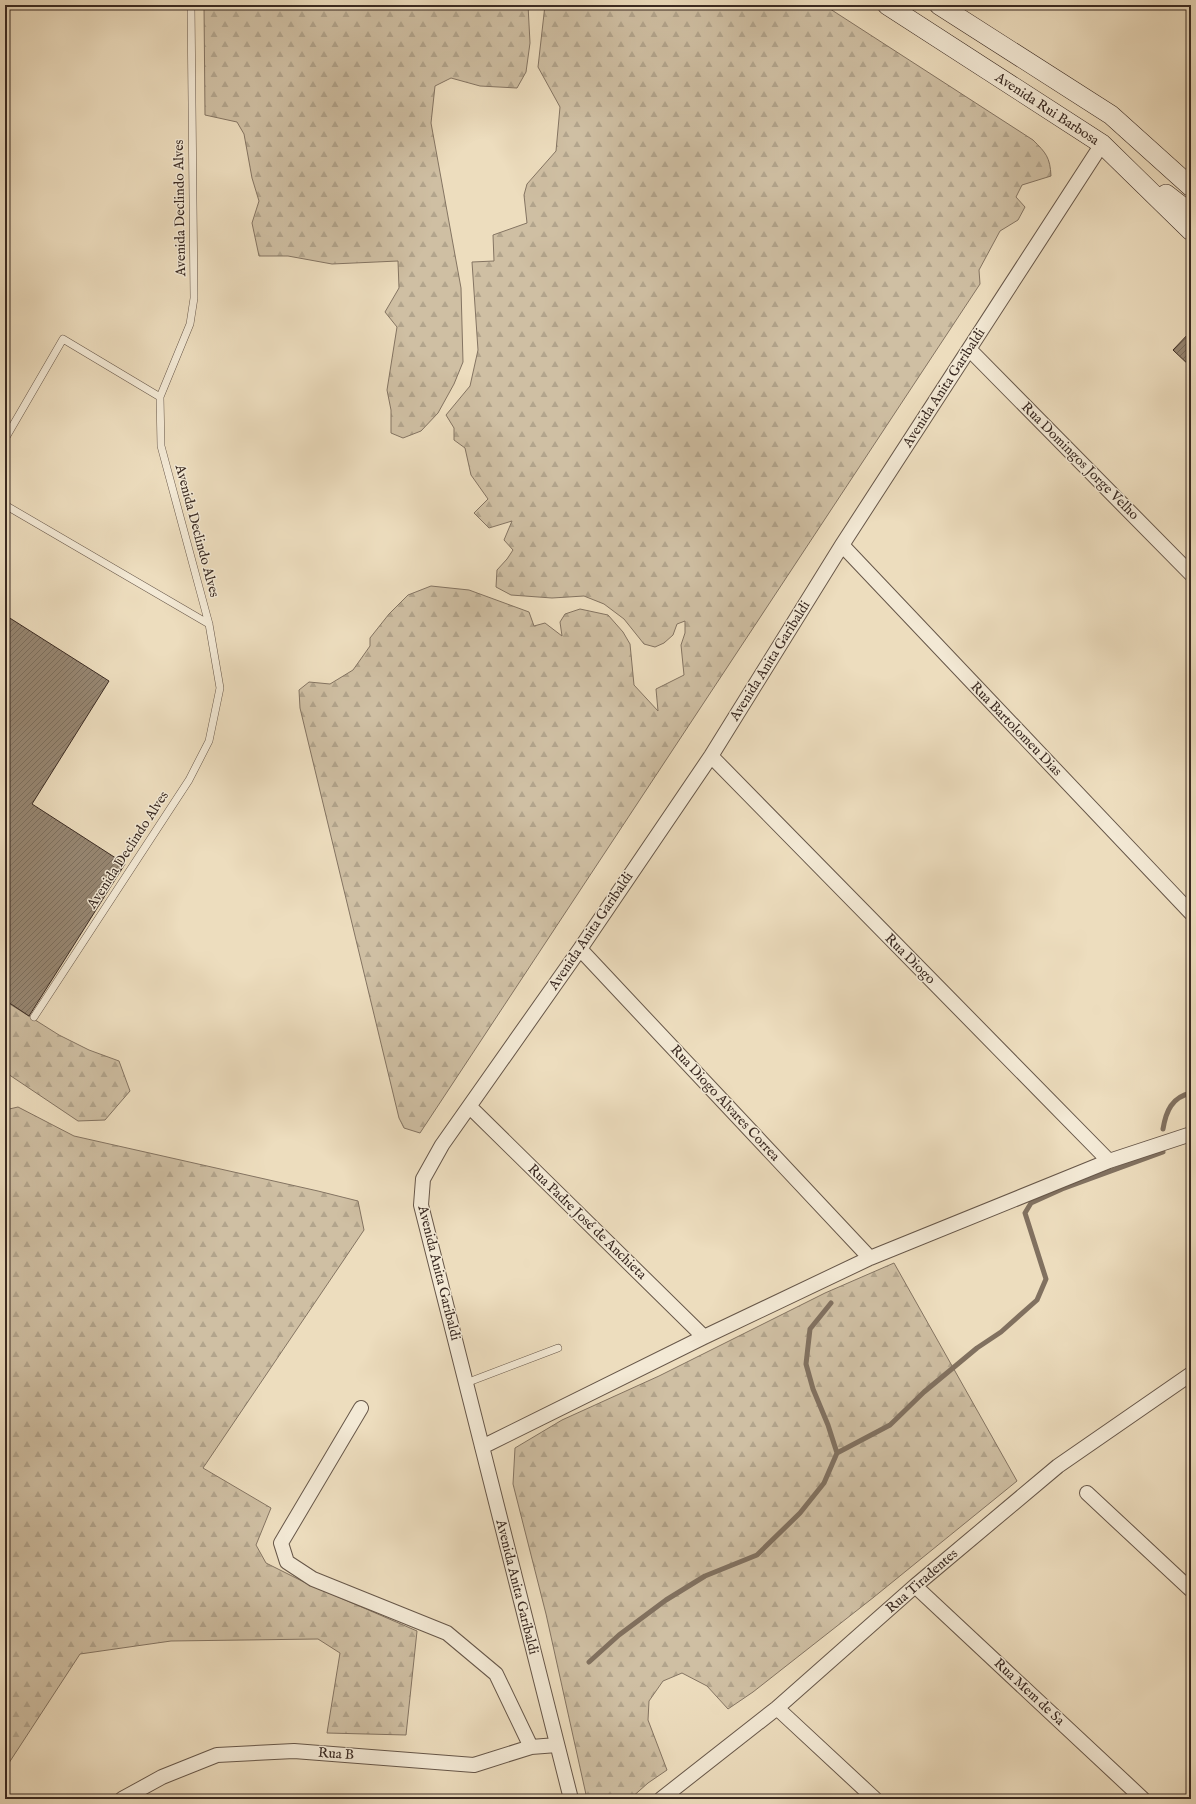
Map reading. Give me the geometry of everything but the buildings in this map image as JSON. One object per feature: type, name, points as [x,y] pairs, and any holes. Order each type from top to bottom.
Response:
[{"type":"main road","name":"Avenida Rui Barbosa","points":[[887,5],[1102,144],[1191,231]]},
{"type":"main road","name":"Avenida Rui Barbosa","points":[[939,5],[1111,115],[1191,187]]},
{"type":"main road","points":[[1120,160],[1142,173],[1178,205],[1184,208],[1191,207]]},
{"type":"street","name":"Avenida Anita Garibaldi","points":[[571,1799],[421,1205],[423,1179],[442,1145],[580,949],[711,756],[842,545],[1102,144]]},
{"type":"street","name":"Rua Domingos Jorge Velho","points":[[969,349],[1191,574]]},
{"type":"street","name":"Rua Bartolomeu Dias","points":[[842,545],[1191,913]]},
{"type":"street","name":"Rua Diogo","points":[[711,756],[1109,1161]]},
{"type":"street","name":"Rua Diogo Alvares Correa","points":[[580,949],[870,1258]]},
{"type":"street","name":"Rua Padre José de Anchieta","points":[[470,1107],[704,1337]]},
{"type":"street","points":[[482,1448],[704,1337],[870,1258],[1109,1161],[1191,1134]]},
{"type":"street","name":"Rua Tiradentes","points":[[661,1799],[777,1708],[915,1586],[1058,1466],[1191,1374]]},
{"type":"street","points":[[361,1408],[281,1543],[287,1562],[313,1579],[447,1634],[496,1674],[531,1747]]},
{"type":"street","points":[[1087,1493],[1191,1590]]},
{"type":"street","name":"Rua Mem de Sa","points":[[915,1586],[1143,1799]]},
{"type":"street","points":[[777,1708],[875,1799]]},
{"type":"street","name":"Rua B","points":[[122,1799],[162,1777],[217,1755],[294,1751],[474,1764],[531,1747],[557,1745]]},
{"type":"lane","name":"Avenida Declindo Alves","points":[[34,1017],[189,780],[209,741],[220,688],[209,624],[161,446],[160,397],[190,324],[194,298],[191,5]]},
{"type":"lane","points":[[5,439],[63,339],[160,397]]},
{"type":"lane","points":[[5,505],[209,624]]},
{"type":"lane","points":[[466,1382],[558,1348]]},
{"type":"green space","points":[[204,5],[528,5],[530,43],[526,72],[517,88],[480,86],[451,78],[435,86],[431,123],[461,288],[463,362],[454,384],[438,413],[421,431],[403,438],[391,433],[391,410],[387,390],[397,327],[385,312],[399,288],[398,261],[332,264],[288,256],[259,256],[252,223],[259,201],[252,178],[244,134],[237,122],[205,115]]},
{"type":"green space","points":[[545,5],[824,5],[1033,140],[1041,148],[1050,164],[1051,176],[1022,185],[1016,197],[1025,207],[1018,220],[1000,231],[979,270],[980,284],[420,1133],[404,1128],[399,1118],[300,708],[299,690],[309,682],[330,684],[353,670],[370,646],[370,638],[389,614],[408,595],[431,586],[469,590],[529,612],[534,626],[545,623],[562,636],[560,622],[565,614],[580,609],[608,615],[623,632],[630,644],[634,685],[658,711],[656,689],[684,675],[681,645],[685,633],[685,621],[677,624],[673,635],[664,643],[655,647],[644,644],[624,619],[604,604],[584,596],[552,598],[511,595],[496,587],[497,570],[513,550],[504,540],[512,521],[489,528],[474,513],[488,499],[471,475],[465,448],[454,440],[454,428],[446,415],[470,386],[478,350],[472,262],[494,261],[493,235],[527,223],[524,195],[527,184],[556,151],[560,107],[538,67]]},
{"type":"green space","points":[[5,1001],[59,1035],[89,1050],[119,1061],[130,1091],[105,1120],[78,1121],[5,1072]]},
{"type":"green space","points":[[18,1107],[74,1136],[358,1201],[364,1230],[203,1468],[271,1508],[256,1545],[266,1563],[306,1583],[417,1631],[406,1735],[327,1733],[340,1653],[318,1639],[171,1641],[80,1654],[5,1769],[5,1110]]},
{"type":"green space","points":[[894,1263],[1017,1481],[874,1597],[753,1692],[728,1709],[707,1686],[682,1673],[663,1681],[649,1701],[648,1720],[667,1770],[648,1783],[630,1799],[587,1799],[546,1614],[513,1484],[515,1448],[562,1420],[659,1376],[825,1293]]},
{"type":"waterway","points":[[1163,1129],[1166,1116],[1171,1106],[1179,1098],[1191,1093]]},
{"type":"waterway","points":[[589,1662],[619,1635],[666,1600],[705,1576],[757,1555],[800,1513],[824,1483],[837,1453],[890,1425],[924,1392],[977,1348],[1001,1332],[1037,1300],[1046,1279],[1025,1213],[1031,1203],[1062,1189],[1163,1152]]},
{"type":"waterway","points":[[831,1303],[810,1329],[806,1364],[813,1389],[828,1425],[837,1453]]}]
